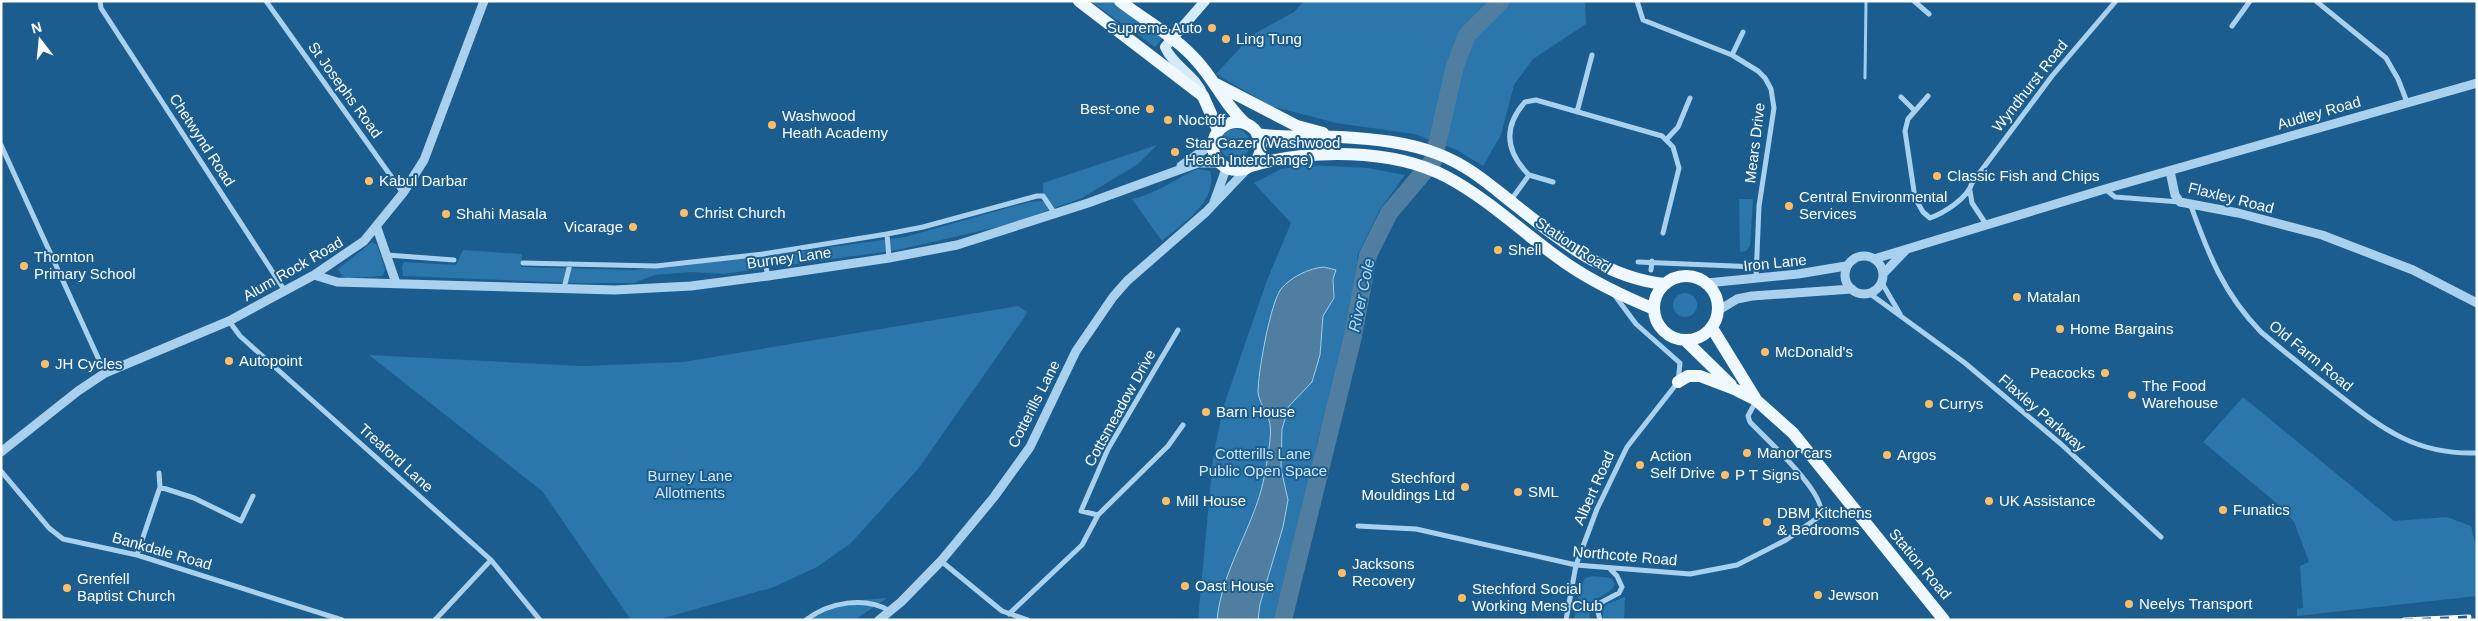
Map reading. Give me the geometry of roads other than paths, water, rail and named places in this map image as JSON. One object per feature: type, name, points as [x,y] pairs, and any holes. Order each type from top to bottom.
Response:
[{"type":"main road","points":[[1079,1],[1203,96]]},
{"type":"main road","points":[[1120,1],[1173,39],[1195,59],[1214,82],[1234,114],[1258,134],[1282,138],[1340,137]]},
{"type":"main road","points":[[1205,1],[1166,48],[1167,52],[1197,83],[1218,130]]},
{"type":"main road","points":[[1214,82],[1297,126],[1340,137],[1418,147],[1451,159],[1468,168],[1597,264],[1626,278],[1665,284]]},
{"type":"main road","points":[[1246,124],[1234,122],[1218,130],[1212,144],[1213,154],[1222,166],[1241,170],[1249,167],[1260,152],[1258,134]]},
{"type":"main road","name":"Station Road","points":[[1249,167],[1293,156],[1323,155],[1351,155],[1413,164],[1446,176],[1495,208],[1570,266],[1614,295]]},
{"type":"main road","points":[[1685,276],[1697,278],[1707,283],[1716,295],[1718,310],[1712,328],[1696,339],[1686,341],[1674,338],[1664,332],[1657,321],[1654,309],[1655,300],[1665,284],[1674,278],[1685,276]]},
{"type":"main road","points":[[1614,295],[1654,309]]},
{"type":"main road","points":[[1712,328],[1756,400]]},
{"type":"main road","points":[[1686,341],[1734,389]]},
{"type":"main road","name":"Station Road","points":[[1678,382],[1688,376],[1700,376],[1734,389],[1756,400],[1793,433],[1944,620]]},
{"type":"street","name":"Chetwynd Road","points":[[100,1],[102,8],[285,291]]},
{"type":"street","name":"St Josephs Road","points":[[266,1],[403,193]]},
{"type":"street","name":"Alum Rock Road","points":[[1,452],[105,372],[229,321],[347,255],[377,228],[424,160],[484,1]]},
{"type":"street","name":"Mears Drive","points":[[1637,1],[1643,20],[1732,55],[1765,78],[1774,99],[1759,206],[1756,279]]},
{"type":"street","points":[[1914,1],[1920,4],[1929,14]]},
{"type":"street","name":"Wyndhurst Road","points":[[1914,110],[1908,119],[1905,131],[1912,180],[1915,198],[1923,212],[1930,218],[1939,215],[1970,191],[1972,183],[2052,76],[2116,1]]},
{"type":"street","points":[[2232,26],[2250,1]]},
{"type":"street","points":[[2316,1],[2386,58],[2398,79],[2407,102]]},
{"type":"street","points":[[1732,55],[1743,32]]},
{"type":"street","points":[[1577,112],[1592,55]]},
{"type":"street","name":"Audley Road","points":[[2170,171],[2477,83]]},
{"type":"street","points":[[1901,97],[1914,110],[1928,96]]},
{"type":"street","points":[[1666,140],[1678,127],[1690,98]]},
{"type":"street","points":[[1553,182],[1529,175],[1512,149],[1508,136],[1517,111],[1525,102],[1536,100],[1662,136],[1673,147],[1678,168],[1663,233]]},
{"type":"street","name":"Burney Lane","points":[[1173,172],[1212,144]]},
{"type":"street","points":[[1,145],[105,372]]},
{"type":"street","name":"Burney Lane","points":[[314,275],[337,282],[614,290],[690,286],[889,258],[957,245],[1055,214],[1198,163],[1222,166]]},
{"type":"street","name":"Cotterills Lane","points":[[1213,204],[1222,166]]},
{"type":"street","name":"Cotterills Lane","points":[[879,620],[891,611],[941,561],[994,497],[1030,447],[1076,351],[1126,281],[1213,204],[1249,167]]},
{"type":"street","name":"Flaxley Road","points":[[1874,258],[2170,171],[2176,195],[2180,202],[2191,206],[2238,213],[2322,235],[2414,270],[2477,303]]},
{"type":"street","points":[[1510,201],[1529,175]]},
{"type":"street","points":[[2105,189],[2115,198],[2180,202]]},
{"type":"street","points":[[1970,191],[1972,203],[1986,224]]},
{"type":"street","points":[[523,263],[656,266],[763,254],[923,227],[1037,196],[1043,196],[1055,214]]},
{"type":"street","name":"Old Farm Road","points":[[2191,206],[2210,259],[2244,315],[2261,332],[2382,429],[2408,442],[2441,452],[2477,453]]},
{"type":"street","points":[[377,228],[396,283]]},
{"type":"street","points":[[886,234],[889,258]]},
{"type":"street","name":"Flaxley Road","points":[[1882,278],[1907,249]]},
{"type":"street","points":[[763,254],[768,276]]},
{"type":"street","points":[[387,255],[454,260]]},
{"type":"street","points":[[1857,257],[1874,258],[1880,265],[1882,278],[1876,290],[1869,293],[1858,293],[1852,289],[1846,280],[1846,266],[1857,257]]},
{"type":"street","points":[[1638,262],[1652,261],[1757,267]]},
{"type":"street","points":[[1652,261],[1652,270]]},
{"type":"street","points":[[564,288],[570,264]]},
{"type":"street","name":"Iron Lane","points":[[1707,283],[1823,271],[1846,266]]},
{"type":"street","name":"Flaxley Parkway","points":[[1882,278],[1900,314]]},
{"type":"street","name":"Iron Lane","points":[[1718,310],[1737,300],[1752,296],[1852,289]]},
{"type":"street","name":"Flaxley Parkway","points":[[1869,293],[1965,363],[2061,444],[2161,537]]},
{"type":"street","name":"Station Road","points":[[1614,295],[1636,324],[1680,363],[1678,382]]},
{"type":"street","name":"Treaford Lane","points":[[229,321],[240,336],[491,560],[540,620]]},
{"type":"street","name":"Cottsmeadow Drive","points":[[1098,515],[1081,510],[1108,450],[1178,330]]},
{"type":"street","name":"Albert Road","points":[[1566,620],[1576,565],[1597,509],[1627,446],[1678,382]]},
{"type":"street","name":"Northcote Road","points":[[1358,526],[1416,530],[1576,565],[1690,574],[1737,566],[1786,540],[1820,516],[1822,511],[1821,502],[1796,469],[1750,422],[1750,411],[1756,400]]},
{"type":"street","points":[[1009,614],[1082,545],[1098,515],[1168,446],[1183,425]]},
{"type":"street","name":"Bankdale Road","points":[[1,471],[49,528],[63,539],[137,555],[342,620]]},
{"type":"street","points":[[137,555],[160,487],[159,473]]},
{"type":"street","points":[[160,487],[194,498],[241,521],[253,496]]},
{"type":"street","points":[[435,620],[491,560]]},
{"type":"street","points":[[941,561],[1009,614],[1024,619]]},
{"type":"street","points":[[1600,620],[1598,612],[1600,603],[1619,593],[1622,587],[1617,576],[1610,568]]},
{"type":"street","points":[[806,620],[823,611],[852,602],[872,602],[891,611]]},
{"type":"waterway","name":"River Cole","points":[[1283,620],[1353,336],[1368,255],[1389,213],[1433,161],[1455,66],[1467,35],[1501,1]]},
{"type":"waterway","points":[[1865,78],[1866,1]]},
{"type":"railway","points":[[2404,620],[2469,617]]},
{"type":"place","name":"Supreme Auto","points":[[1212,28]]},
{"type":"place","name":"Ling Tung","points":[[1226,39]]},
{"type":"place","name":"Best-one","points":[[1150,109]]},
{"type":"place","name":"Noctoff","points":[[1168,120]]},
{"type":"place","name":"Washwood Heath Academy","points":[[772,125]]},
{"type":"place","name":"Star Gazer (Washwood Heath Interchange)","points":[[1175,152]]},
{"type":"place","name":"Classic Fish and Chips","points":[[1937,176]]},
{"type":"place","name":"Kabul Darbar","points":[[369,181]]},
{"type":"place","name":"Central Environmental Services","points":[[1789,206]]},
{"type":"place","name":"Christ Church","points":[[684,213]]},
{"type":"place","name":"Shahi Masala","points":[[446,214]]},
{"type":"place","name":"Vicarage","points":[[633,227]]},
{"type":"place","name":"Shell","points":[[1498,250]]},
{"type":"place","name":"Thornton Primary School","points":[[24,266]]},
{"type":"place","name":"Matalan","points":[[2017,297]]},
{"type":"place","name":"Home Bargains","points":[[2060,329]]},
{"type":"place","name":"McDonald's","points":[[1765,352]]},
{"type":"place","name":"Autopoint","points":[[229,361]]},
{"type":"place","name":"JH Cycles","points":[[45,364]]},
{"type":"place","name":"Peacocks","points":[[2105,373]]},
{"type":"place","name":"The Food Warehouse","points":[[2132,395]]},
{"type":"place","name":"Currys","points":[[1929,404]]},
{"type":"place","name":"Barn House","points":[[1206,412]]},
{"type":"place","name":"Manor cars","points":[[1747,453]]},
{"type":"place","name":"Argos","points":[[1887,455]]},
{"type":"place","name":"Action Self Drive","points":[[1640,465]]},
{"type":"place","name":"P T Signs","points":[[1725,475]]},
{"type":"place","name":"Stechford Mouldings Ltd","points":[[1465,487]]},
{"type":"place","name":"SML","points":[[1518,492]]},
{"type":"place","name":"Mill House","points":[[1166,501]]},
{"type":"place","name":"UK Assistance","points":[[1989,501]]},
{"type":"place","name":"Funatics","points":[[2223,510]]},
{"type":"place","name":"DBM Kitchens & Bedrooms","points":[[1767,522]]},
{"type":"place","name":"Jacksons Recovery","points":[[1342,573]]},
{"type":"place","name":"Oast House","points":[[1185,586]]},
{"type":"place","name":"Grenfell Baptist Church","points":[[67,588]]},
{"type":"place","name":"Jewson","points":[[1818,595]]},
{"type":"place","name":"Stechford Social Working Mens Club","points":[[1462,598]]},
{"type":"place","name":"Neelys Transport","points":[[2129,604]]},
{"type":"park label","name":"Cotterills Lane Public Open Space","points":[[1263,462]]},
{"type":"park label","name":"Burney Lane Allotments","points":[[690,484]]}]
